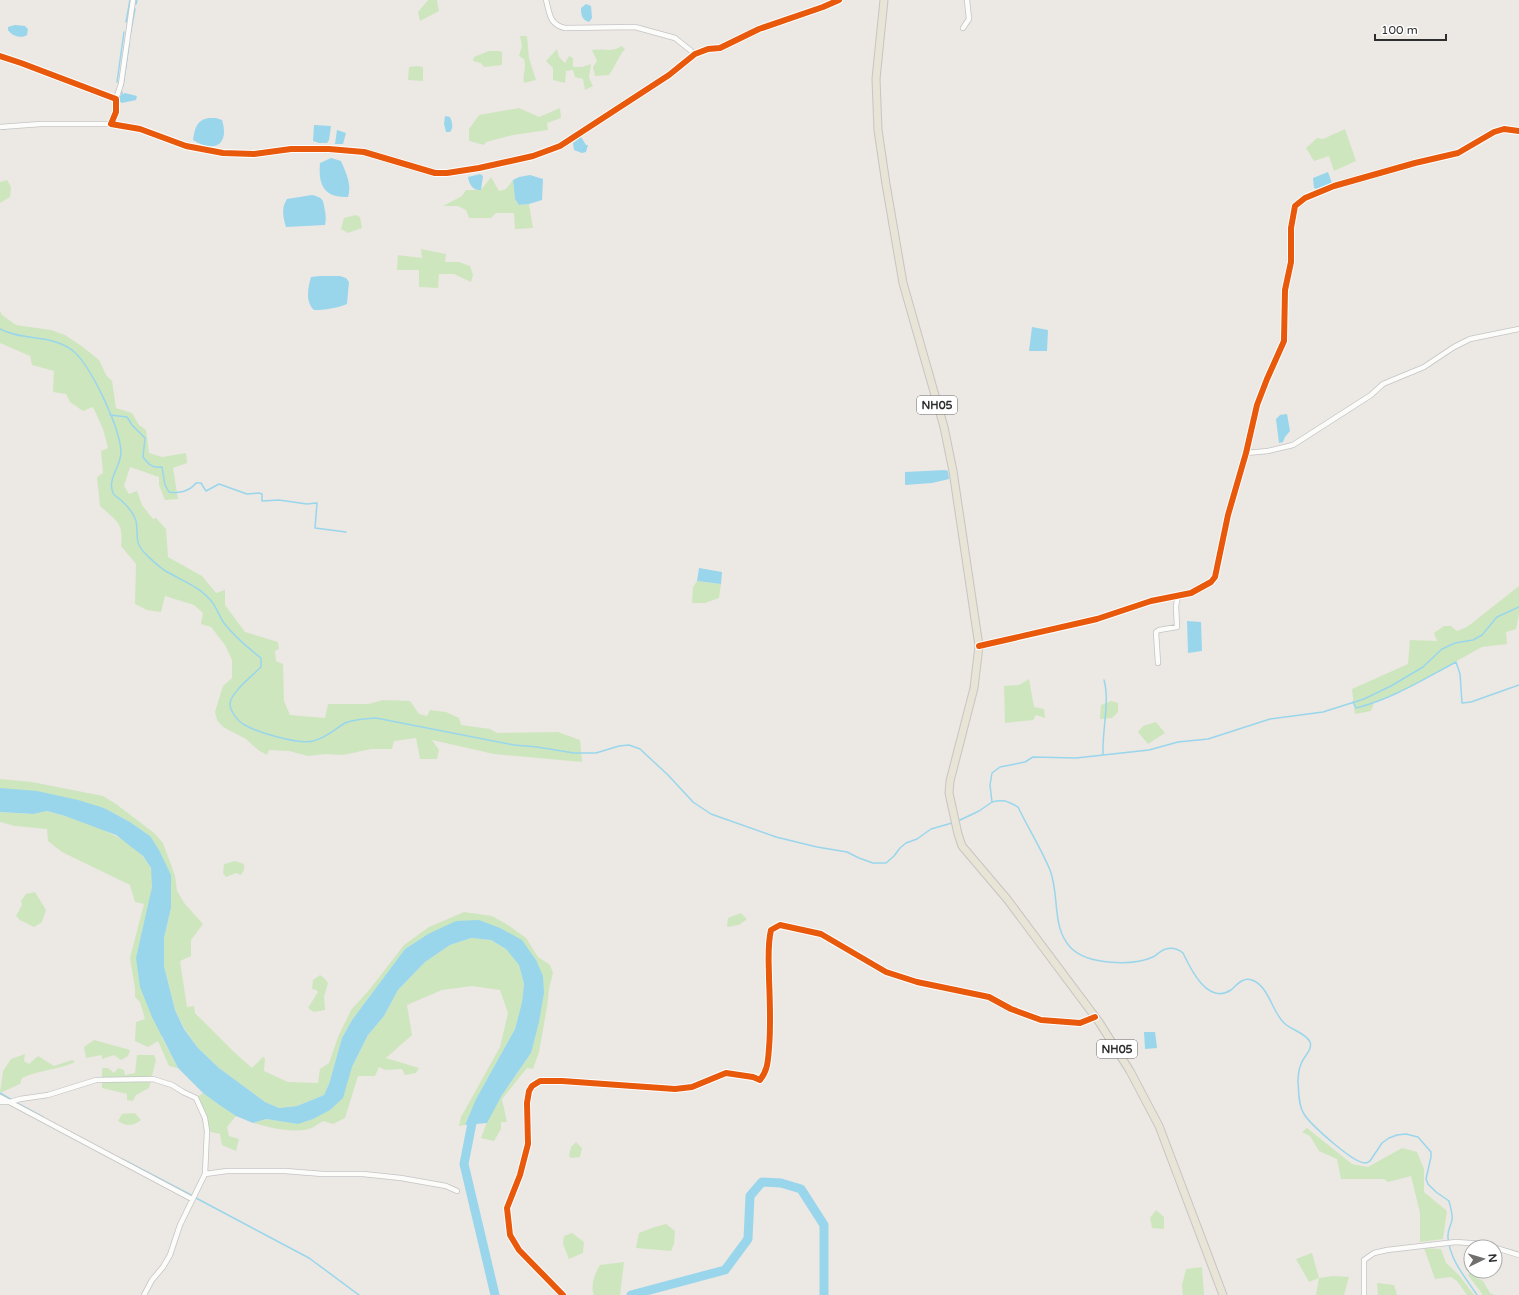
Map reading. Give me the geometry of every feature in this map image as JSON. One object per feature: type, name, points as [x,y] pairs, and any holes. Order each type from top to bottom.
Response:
[{"type":"main road","name":"NH05","points":[[884,0],[876,79],[878,130],[902,283],[944,427],[953,471],[979,646],[974,688],[950,781],[949,793],[958,834],[962,846],[1007,899],[1095,1016],[1130,1071],[1159,1126],[1223,1295]]},
{"type":"street","points":[[111,124],[116,112],[116,99],[121,84],[133,0]]},
{"type":"street","points":[[546,0],[552,20],[557,26],[565,28],[635,27],[675,38],[695,54]]},
{"type":"street","points":[[822,0],[823,7]]},
{"type":"street","points":[[0,126],[41,124],[111,124],[140,129],[186,146],[223,152],[254,154],[291,149],[329,149],[364,152],[435,173],[447,173],[479,168],[533,156],[560,146],[663,79],[695,54],[708,49],[720,48],[759,29],[839,0]]},
{"type":"street","points":[[963,28],[969,19],[968,0]]},
{"type":"street","points":[[0,56],[116,99]]},
{"type":"street","points":[[979,646],[1096,618],[1151,601],[1191,593],[1211,582],[1215,577],[1228,515],[1246,453],[1257,405],[1284,341],[1285,290],[1292,262],[1291,228],[1295,206],[1304,198],[1334,186],[1415,162],[1458,153],[1494,132],[1504,129],[1519,131]]},
{"type":"street","points":[[1246,453],[1268,451],[1293,445],[1371,395],[1383,384],[1424,367],[1470,339],[1519,329]]},
{"type":"street","points":[[1158,663],[1156,632],[1159,630],[1177,627],[1176,606],[1178,596]]},
{"type":"street","points":[[564,1295],[519,1250],[510,1235],[507,1208],[520,1175],[528,1144],[526,1103],[529,1091],[532,1086],[540,1081],[562,1081],[675,1089],[692,1087],[726,1073],[753,1077],[760,1080],[767,1067],[769,1042],[770,1020],[768,943],[771,930],[780,925],[821,934],[886,972],[917,982],[989,997],[1011,1009],[1041,1020],[1080,1023],[1095,1016]]},
{"type":"street","points":[[0,1102],[10,1102],[48,1095],[96,1080],[153,1079],[172,1085],[196,1098],[205,1118],[207,1137],[205,1174],[180,1225],[163,1267],[152,1280],[144,1295]]},
{"type":"street","points":[[0,1097],[192,1199]]},
{"type":"street","points":[[205,1174],[228,1171],[285,1171],[324,1174],[364,1174],[400,1178],[446,1186],[457,1191]]},
{"type":"street","points":[[1364,1295],[1364,1260],[1374,1253],[1387,1250],[1456,1242],[1483,1244],[1519,1255]]},
{"type":"green space","points":[[428,0],[437,0],[439,11],[420,21],[418,12]]},
{"type":"green space","points":[[520,36],[527,36],[529,58],[536,80],[524,83],[525,63],[524,59],[519,56],[522,46]]},
{"type":"green space","points":[[622,46],[625,49],[609,75],[595,76],[593,67],[597,61],[592,50],[610,50]]},
{"type":"green space","points":[[557,49],[559,57],[565,63],[569,56],[573,58],[573,67],[582,67],[591,64],[589,78],[593,86],[585,90],[583,79],[575,77],[573,70],[566,71],[565,83],[553,80],[553,68],[546,61]]},
{"type":"green space","points":[[489,51],[502,52],[502,65],[484,67],[481,63],[473,61],[474,57]]},
{"type":"green space","points":[[409,67],[423,67],[423,81],[408,80]]},
{"type":"green space","points":[[519,108],[539,117],[560,108],[561,118],[547,123],[548,130],[513,135],[486,142],[484,145],[469,141],[469,129],[479,115]]},
{"type":"green space","points":[[1345,129],[1356,161],[1334,171],[1329,156],[1314,161],[1306,148],[1317,138],[1323,139]]},
{"type":"green space","points":[[491,177],[499,191],[506,189],[513,180],[515,199],[519,205],[529,204],[533,228],[515,229],[514,213],[496,213],[491,218],[469,218],[466,210],[458,206],[443,206],[462,196],[466,190],[481,190]]},
{"type":"green space","points":[[7,180],[11,187],[10,197],[0,203],[0,182]]},
{"type":"green space","points":[[356,215],[360,217],[362,228],[348,233],[341,229],[344,218]]},
{"type":"green space","points":[[421,249],[446,254],[445,262],[459,262],[470,266],[473,275],[471,282],[454,274],[439,274],[438,288],[419,287],[419,270],[397,270],[398,255],[422,258]]},
{"type":"green space","points":[[0,311],[2,315],[16,325],[51,330],[65,335],[99,360],[106,375],[112,381],[116,408],[132,413],[139,425],[146,430],[149,453],[162,457],[186,453],[187,463],[173,468],[178,499],[165,500],[159,485],[159,477],[130,467],[124,486],[129,494],[137,491],[142,505],[153,519],[156,518],[166,529],[168,557],[202,576],[216,593],[225,590],[225,605],[245,632],[278,642],[279,649],[275,651],[276,661],[283,664],[284,701],[290,715],[325,718],[328,704],[368,704],[383,700],[410,701],[419,714],[427,716],[430,710],[446,712],[459,718],[461,725],[490,729],[497,733],[558,732],[580,740],[582,762],[494,754],[432,740],[439,750],[437,759],[420,759],[416,738],[394,741],[392,749],[371,749],[343,755],[325,754],[308,756],[289,751],[269,750],[267,755],[258,750],[246,739],[223,727],[217,720],[215,712],[223,686],[232,678],[232,660],[225,645],[211,627],[201,624],[203,613],[194,605],[165,596],[161,612],[147,610],[135,604],[136,564],[121,546],[122,538],[118,523],[100,506],[97,477],[103,473],[101,451],[108,448],[103,429],[93,407],[83,411],[70,402],[66,394],[53,392],[54,371],[32,365],[30,356],[0,343]]},
{"type":"green space","points":[[697,581],[721,584],[719,598],[705,603],[692,603],[693,587]]},
{"type":"green space","points":[[1519,586],[1519,614],[1516,629],[1506,632],[1507,644],[1482,647],[1408,688],[1374,703],[1371,711],[1355,714],[1352,689],[1408,664],[1410,640],[1437,641],[1434,633],[1444,626],[1451,626],[1457,631],[1467,627]]},
{"type":"green space","points":[[1029,679],[1034,707],[1044,709],[1045,718],[1036,715],[1033,720],[1005,723],[1004,686],[1019,685]]},
{"type":"green space","points":[[1111,701],[1118,703],[1118,712],[1112,718],[1100,719],[1101,705]]},
{"type":"green space","points":[[1156,722],[1165,733],[1148,744],[1138,732],[1143,726]]},
{"type":"green space","points":[[0,779],[32,782],[103,796],[154,833],[163,843],[175,876],[177,891],[185,904],[203,924],[191,940],[191,956],[180,961],[187,1007],[194,1006],[195,1013],[252,1068],[263,1057],[265,1058],[264,1071],[288,1082],[318,1083],[320,1069],[329,1063],[338,1037],[351,1010],[370,989],[404,945],[429,927],[464,912],[492,916],[526,938],[538,957],[550,965],[553,973],[539,1052],[533,1069],[527,1068],[502,1099],[507,1122],[501,1122],[501,1129],[494,1141],[481,1138],[490,1114],[531,1053],[522,940],[428,934],[405,949],[352,1020],[342,1038],[329,1084],[324,1095],[297,1106],[279,1108],[265,1102],[219,1068],[198,1048],[184,1028],[175,1010],[164,966],[164,938],[171,908],[171,896],[150,836],[130,822],[104,808],[0,788]]},
{"type":"green space","points":[[46,811],[89,824],[119,838],[132,846],[143,856],[150,867],[152,876],[152,892],[149,906],[162,1038],[178,1068],[169,1066],[158,1041],[148,1047],[135,1041],[136,1022],[145,1019],[140,1002],[135,997],[130,958],[144,904],[135,902],[130,885],[62,852],[48,841],[47,829],[15,826],[0,822],[0,812],[33,814]]},
{"type":"green space","points":[[235,861],[244,864],[244,870],[241,875],[236,873],[226,877],[223,873],[224,864]]},
{"type":"green space","points":[[35,892],[46,910],[42,922],[34,927],[20,920],[16,916],[22,905],[21,901],[26,894]]},
{"type":"green space","points":[[741,913],[747,919],[739,925],[727,927],[728,918]]},
{"type":"green space","points":[[471,938],[491,940],[506,949],[519,965],[524,984],[522,1002],[515,1029],[476,1099],[465,1125],[459,1126],[461,1117],[500,1047],[508,1013],[500,990],[472,986],[442,990],[407,1005],[412,1035],[386,1058],[419,1068],[416,1073],[405,1075],[402,1069],[385,1070],[379,1067],[375,1076],[358,1076],[345,1118],[333,1124],[323,1121],[312,1128],[305,1130],[275,1128],[253,1123],[266,1119],[298,1124],[352,1067],[368,1035],[384,1016],[398,990],[425,962],[450,945]]},
{"type":"green space","points":[[320,975],[328,983],[324,997],[325,1010],[314,1012],[308,1008],[318,992],[312,989],[313,980]]},
{"type":"green space","points":[[94,1040],[130,1050],[128,1056],[121,1060],[114,1055],[102,1059],[102,1055],[86,1058],[84,1047]]},
{"type":"green space","points":[[25,1054],[24,1061],[29,1064],[38,1056],[54,1066],[72,1060],[75,1062],[22,1078],[20,1084],[0,1093],[3,1071],[11,1059]]},
{"type":"green space","points":[[137,1055],[154,1055],[156,1060],[149,1088],[136,1095],[133,1101],[127,1100],[127,1094],[102,1088],[102,1068],[108,1068],[114,1073],[118,1068],[124,1070],[125,1075],[135,1073]]},
{"type":"green space","points":[[203,1093],[236,1116],[227,1127],[229,1136],[239,1139],[236,1151],[222,1145],[220,1134],[207,1131],[196,1098]]},
{"type":"green space","points":[[135,1113],[141,1120],[135,1124],[127,1125],[118,1121],[122,1114]]},
{"type":"green space","points":[[1307,1128],[1352,1164],[1368,1167],[1402,1148],[1417,1152],[1424,1169],[1424,1192],[1447,1211],[1443,1239],[1420,1242],[1420,1213],[1411,1176],[1388,1182],[1384,1179],[1341,1179],[1337,1159],[1319,1151],[1310,1136],[1302,1132]]},
{"type":"green space","points":[[576,1142],[582,1148],[580,1157],[571,1158],[569,1156],[571,1147]]},
{"type":"green space","points":[[1156,1210],[1164,1217],[1164,1229],[1152,1228],[1150,1218]]},
{"type":"green space","points":[[666,1224],[675,1231],[674,1244],[671,1251],[636,1248],[639,1233]]},
{"type":"green space","points":[[572,1233],[584,1242],[583,1253],[569,1259],[563,1244],[564,1236]]},
{"type":"green space","points":[[1424,1248],[1441,1249],[1446,1263],[1459,1275],[1474,1295],[1467,1295],[1457,1281],[1451,1277],[1435,1279]]},
{"type":"green space","points":[[1312,1253],[1319,1278],[1309,1282],[1296,1259]]},
{"type":"green space","points":[[624,1262],[620,1295],[594,1295],[594,1280],[600,1265]]},
{"type":"green space","points":[[1202,1267],[1204,1295],[1183,1295],[1182,1285],[1186,1269]]},
{"type":"green space","points":[[1333,1276],[1349,1277],[1344,1295],[1316,1295],[1319,1278]]},
{"type":"green space","points":[[1471,1279],[1479,1279],[1483,1281],[1490,1293],[1494,1295],[1483,1295]]},
{"type":"green space","points":[[1377,1283],[1394,1285],[1397,1295],[1378,1295]]},
{"type":"water","points":[[586,4],[591,6],[592,18],[589,22],[583,19],[581,13],[581,8]]},
{"type":"water","points":[[15,25],[25,26],[28,29],[27,35],[19,37],[12,34],[8,30],[8,27]]},
{"type":"water","points":[[125,93],[137,96],[136,100],[122,103],[119,101],[120,96]]},
{"type":"water","points":[[445,116],[450,117],[452,126],[450,132],[446,132],[444,124]]},
{"type":"water","points":[[209,118],[222,120],[224,136],[218,145],[207,146],[193,140],[199,123]]},
{"type":"water","points":[[314,125],[331,126],[329,140],[327,143],[313,141]]},
{"type":"water","points":[[337,130],[346,133],[343,144],[335,144]]},
{"type":"water","points":[[581,137],[586,145],[588,145],[586,152],[582,153],[574,150],[573,143]]},
{"type":"water","points":[[331,158],[341,161],[349,183],[348,197],[333,195],[324,189],[320,178],[320,163]]},
{"type":"water","points":[[1328,172],[1332,183],[1317,189],[1314,188],[1313,178]]},
{"type":"water","points":[[480,174],[483,176],[481,190],[478,190],[472,186],[468,177]]},
{"type":"water","points":[[530,175],[543,179],[542,200],[519,205],[515,199],[513,180]]},
{"type":"water","points":[[312,195],[321,198],[323,202],[326,216],[325,225],[286,227],[283,213],[287,199]]},
{"type":"water","points":[[340,276],[346,278],[349,282],[347,304],[322,310],[314,310],[311,307],[308,294],[311,277]]},
{"type":"water","points":[[1032,327],[1048,330],[1047,351],[1029,351]]},
{"type":"water","points":[[1287,414],[1290,431],[1283,442],[1279,443],[1276,419],[1280,415]]},
{"type":"water","points":[[948,471],[949,479],[932,483],[905,485],[905,472]]},
{"type":"water","points":[[699,568],[722,572],[721,584],[697,581]]},
{"type":"water","points":[[1187,621],[1201,622],[1202,651],[1188,653]]},
{"type":"water","points":[[0,788],[37,791],[78,800],[104,808],[130,822],[150,836],[159,850],[171,875],[171,908],[164,938],[164,966],[175,1010],[184,1029],[198,1048],[219,1068],[265,1102],[279,1108],[297,1106],[324,1095],[329,1084],[342,1038],[352,1020],[405,949],[428,934],[456,921],[479,920],[500,928],[522,940],[536,960],[543,976],[544,993],[539,1022],[531,1053],[502,1095],[487,1123],[465,1125],[476,1099],[515,1029],[522,1002],[524,984],[519,965],[506,949],[491,940],[471,938],[450,945],[425,962],[398,990],[384,1016],[368,1035],[352,1067],[343,1098],[330,1110],[313,1119],[298,1124],[266,1119],[253,1123],[236,1116],[203,1093],[178,1068],[152,1017],[140,987],[136,958],[152,887],[151,868],[143,856],[116,835],[65,816],[47,811],[33,814],[0,812]]},
{"type":"water","points":[[1144,1032],[1155,1032],[1157,1048],[1145,1049]]},
{"type":"waterway","points":[[126,22],[130,0]]},
{"type":"waterway","points":[[136,4],[137,0]]},
{"type":"waterway","points":[[130,35],[135,9]]},
{"type":"waterway","points":[[117,82],[124,32]]},
{"type":"waterway","points":[[123,86],[129,45]]},
{"type":"waterway","points":[[70,79],[99,90]]},
{"type":"waterway","points":[[0,129],[5,129]]},
{"type":"waterway","points":[[0,329],[9,333],[46,339],[64,345],[72,350],[88,369],[110,413],[119,441],[121,452],[119,463],[112,482],[113,493],[126,505],[134,516],[136,520],[137,539],[139,545],[161,568],[196,587],[207,596],[214,604],[228,628],[241,642],[261,658],[261,667],[248,679],[231,700],[230,707],[236,718],[243,724],[257,731],[278,737],[307,742],[322,738],[345,723],[360,719],[376,718],[514,745],[574,753],[596,753],[619,746],[629,745],[640,749],[668,775],[693,802],[711,814],[776,837],[817,847],[847,852],[873,863],[886,863],[906,843],[917,839],[931,829],[952,823]]},
{"type":"waterway","points":[[110,415],[127,417],[132,425],[145,438],[143,457],[151,465],[162,467],[165,485],[169,492],[177,493],[184,491],[191,488],[196,483],[201,483],[206,491],[219,484],[247,494],[262,494],[262,501],[279,500],[307,504],[317,503],[315,528],[346,532]]},
{"type":"waterway","points":[[958,821],[979,811],[992,802],[990,785],[992,773],[1000,767],[1025,762],[1033,757],[1076,758],[1149,750],[1178,742],[1208,739],[1270,719],[1323,712],[1364,699],[1391,686],[1423,667],[1442,649],[1455,643],[1473,640],[1482,635],[1497,617],[1519,607]]},
{"type":"waterway","points":[[1353,702],[1356,708],[1382,699],[1408,688],[1456,662],[1460,674],[1462,703],[1471,702],[1519,685]]},
{"type":"waterway","points":[[1103,754],[1106,707],[1106,688],[1104,680]]},
{"type":"waterway","points":[[992,802],[1005,801],[1018,807],[1050,870],[1055,890],[1058,921],[1065,940],[1071,948],[1088,958],[1099,961],[1123,963],[1144,960],[1153,957],[1161,951],[1173,948],[1183,953],[1201,984],[1215,993],[1223,993],[1231,990],[1240,982],[1248,979],[1258,983],[1266,993],[1276,1012],[1284,1023],[1305,1036],[1310,1042],[1310,1048],[1300,1066],[1298,1082],[1299,1098],[1302,1110],[1314,1126],[1351,1157],[1365,1163],[1370,1161],[1382,1143],[1389,1138],[1406,1134],[1418,1137],[1431,1152],[1426,1179],[1428,1184],[1449,1201],[1452,1213],[1452,1222],[1448,1235],[1449,1246],[1455,1261],[1477,1295]]},
{"type":"waterway","points":[[0,1093],[12,1100]]},
{"type":"waterway","points":[[17,1103],[43,1117]]},
{"type":"waterway","points":[[476,1114],[473,1118],[464,1164],[495,1295]]},
{"type":"waterway","points":[[122,1159],[191,1195]]},
{"type":"waterway","points":[[631,1295],[725,1270],[748,1239],[750,1196],[762,1182],[781,1183],[801,1189],[824,1225],[824,1295]]},
{"type":"waterway","points":[[196,1198],[309,1258],[359,1295]]},
{"type":"cycle path","points":[[0,56],[116,99],[116,112],[111,124],[140,129],[186,146],[223,153],[254,154],[291,149],[329,149],[364,152],[435,173],[447,173],[479,168],[533,156],[560,146],[669,75],[695,54],[708,49],[720,48],[759,29],[839,0]]},
{"type":"cycle path","points":[[979,646],[1097,619],[1151,601],[1191,593],[1211,582],[1215,577],[1228,515],[1246,453],[1257,405],[1284,341],[1285,290],[1291,262],[1291,228],[1295,206],[1305,198],[1334,186],[1415,163],[1458,153],[1494,132],[1504,129],[1519,131]]},
{"type":"cycle path","points":[[563,1295],[519,1250],[510,1235],[507,1208],[520,1175],[528,1144],[527,1103],[529,1091],[532,1086],[540,1081],[562,1081],[675,1089],[692,1087],[726,1073],[753,1077],[760,1080],[767,1065],[770,1039],[769,943],[771,930],[780,925],[821,934],[886,972],[917,982],[989,997],[1011,1009],[1041,1020],[1080,1023],[1095,1017]]}]
